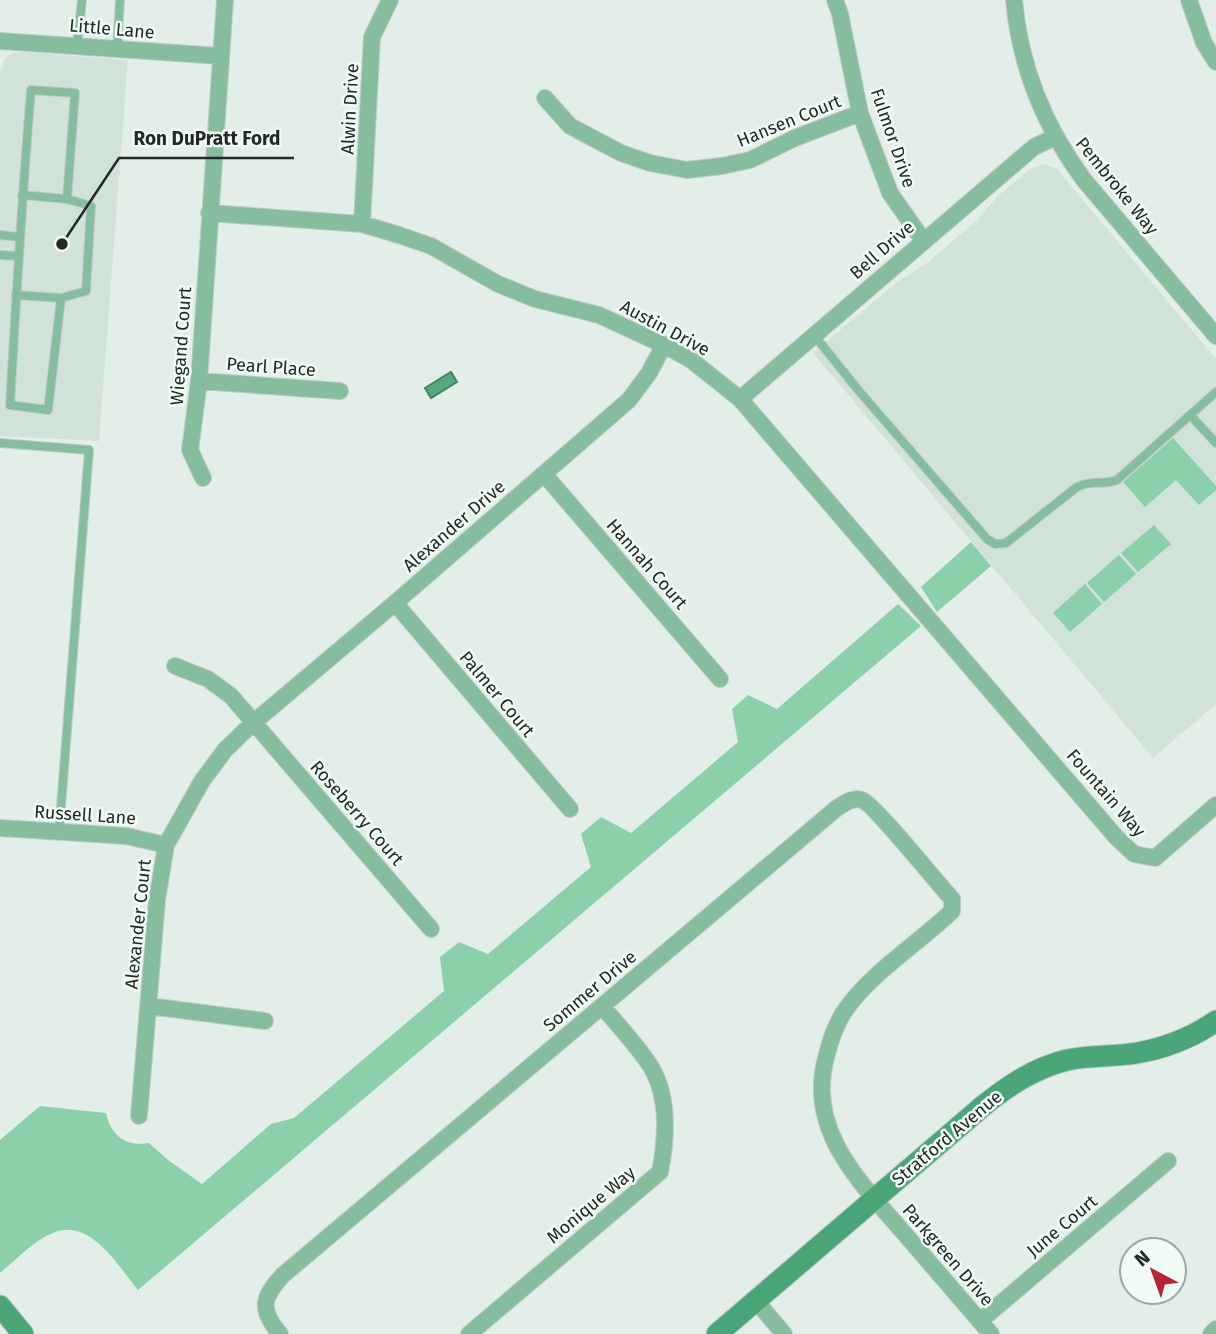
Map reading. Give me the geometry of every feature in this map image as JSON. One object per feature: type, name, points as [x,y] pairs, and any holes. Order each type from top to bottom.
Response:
[{"type":"street","name":"Wiegand Court","points":[[203,478],[190,450],[199,381],[225,0]]},
{"type":"street","name":"Alwin Drive","points":[[362,224],[372,37],[390,0]]},
{"type":"street","name":"Fulmor Drive","points":[[835,0],[860,113],[890,193],[923,240]]},
{"type":"street","name":"Pembroke Way","points":[[1014,0],[1026,69],[1055,137],[1084,180],[1216,336]]},
{"type":"street","points":[[1189,0],[1204,43],[1216,62]]},
{"type":"street","name":"Little Lane","points":[[0,41],[220,56]]},
{"type":"street","name":"Hansen Court","points":[[545,98],[570,126],[621,153],[650,163],[687,170],[750,160],[795,138],[860,113]]},
{"type":"street","name":"Bell Drive","points":[[740,399],[1034,147],[1055,137]]},
{"type":"street","name":"Austin Drive","points":[[209,214],[362,224],[431,246],[498,284],[535,299],[599,315],[691,360],[740,399],[1011,713]]},
{"type":"street","name":"Alexander Drive","points":[[253,723],[629,400],[649,373],[664,345]]},
{"type":"street","name":"Pearl Place","points":[[199,381],[340,391]]},
{"type":"street","name":"Hannah Court","points":[[544,474],[720,679]]},
{"type":"street","name":"Palmer Court","points":[[395,603],[570,809]]},
{"type":"street","name":"Roseberry Court","points":[[175,666],[208,679],[231,696],[432,929]]},
{"type":"street","name":"Fountain Way","points":[[1011,713],[1116,837],[1134,854],[1154,858],[1216,805]]},
{"type":"street","name":"Alexander Court","points":[[139,1116],[157,900],[166,845],[202,780],[225,750],[253,723]]},
{"type":"street","name":"Sommer Drive","points":[[281,1334],[272,1324],[265,1308],[268,1292],[283,1275],[837,808],[853,799],[865,801],[918,860]]},
{"type":"street","name":"Russell Lane","points":[[0,828],[125,836],[166,845]]},
{"type":"street","name":"Parkgreen Drive","points":[[918,860],[952,899],[952,911],[872,981],[846,1009],[831,1039],[822,1072],[822,1103],[828,1129],[841,1157],[991,1334]]},
{"type":"street","points":[[149,1006],[265,1021]]},
{"type":"street","name":"Monique Way","points":[[469,1334],[660,1172],[664,1151],[665,1114],[659,1085],[649,1063],[602,1006]]},
{"type":"street","name":"Stratford Avenue","points":[[717,1334],[983,1105],[1024,1077],[1066,1061],[1138,1053],[1179,1041],[1216,1021]]},
{"type":"street","name":"June Court","points":[[980,1321],[1168,1161]]},
{"type":"street","points":[[756,1301],[784,1334]]},
{"type":"street","points":[[3,1316],[23,1334]]},
{"type":"street","points":[[1211,1334],[1216,1329]]},
{"type":"lane","points":[[77,46],[82,0]]},
{"type":"lane","points":[[117,50],[120,0]]},
{"type":"lane","points":[[61,298],[48,410],[10,405],[19,237],[31,90],[75,93],[67,199]]},
{"type":"lane","points":[[16,295],[61,298],[86,290],[91,206],[67,199],[22,195]]},
{"type":"lane","points":[[0,235],[19,237]]},
{"type":"lane","points":[[0,255],[18,256]]},
{"type":"lane","points":[[814,335],[867,401],[987,539],[995,544],[1006,543],[1077,487],[1088,482],[1108,484],[1117,480],[1216,392]]},
{"type":"lane","points":[[1190,415],[1216,443]]},
{"type":"lane","points":[[0,443],[89,450],[59,833]]},
{"type":"shaded area","points":[[21,52],[128,60],[99,441],[0,436],[0,71],[5,59]]},
{"type":"shaded area","points":[[1044,164],[1057,169],[1216,359],[1216,704],[1153,758],[813,353],[897,282],[927,263],[1030,169]]},
{"type":"shaded area","points":[[451,372],[457,382],[431,398],[425,388]]},
{"type":"shaded area","points":[[1173,438],[1216,486],[1216,490],[1199,505],[1176,480],[1145,507],[1123,482]]},
{"type":"shaded area","points":[[1154,525],[1171,544],[1138,572],[1121,553]]},
{"type":"shaded area","points":[[971,542],[991,566],[937,612],[921,587]]},
{"type":"shaded area","points":[[1119,555],[1136,574],[1104,602],[1087,583]]},
{"type":"shaded area","points":[[1085,584],[1102,604],[1070,632],[1053,613]]},
{"type":"shaded area","points":[[898,604],[921,626],[138,1290],[102,1246],[79,1232],[66,1230],[39,1240],[0,1273],[0,1140],[40,1106],[106,1113],[112,1128],[121,1138],[133,1143],[149,1143],[202,1184],[271,1124],[294,1118],[444,991],[440,957],[459,942],[488,954],[591,867],[581,834],[601,817],[631,833],[738,742],[732,709],[748,695],[777,709]]},
{"type":"place","name":"Ron DuPratt Ford","points":[[62,244]]}]
